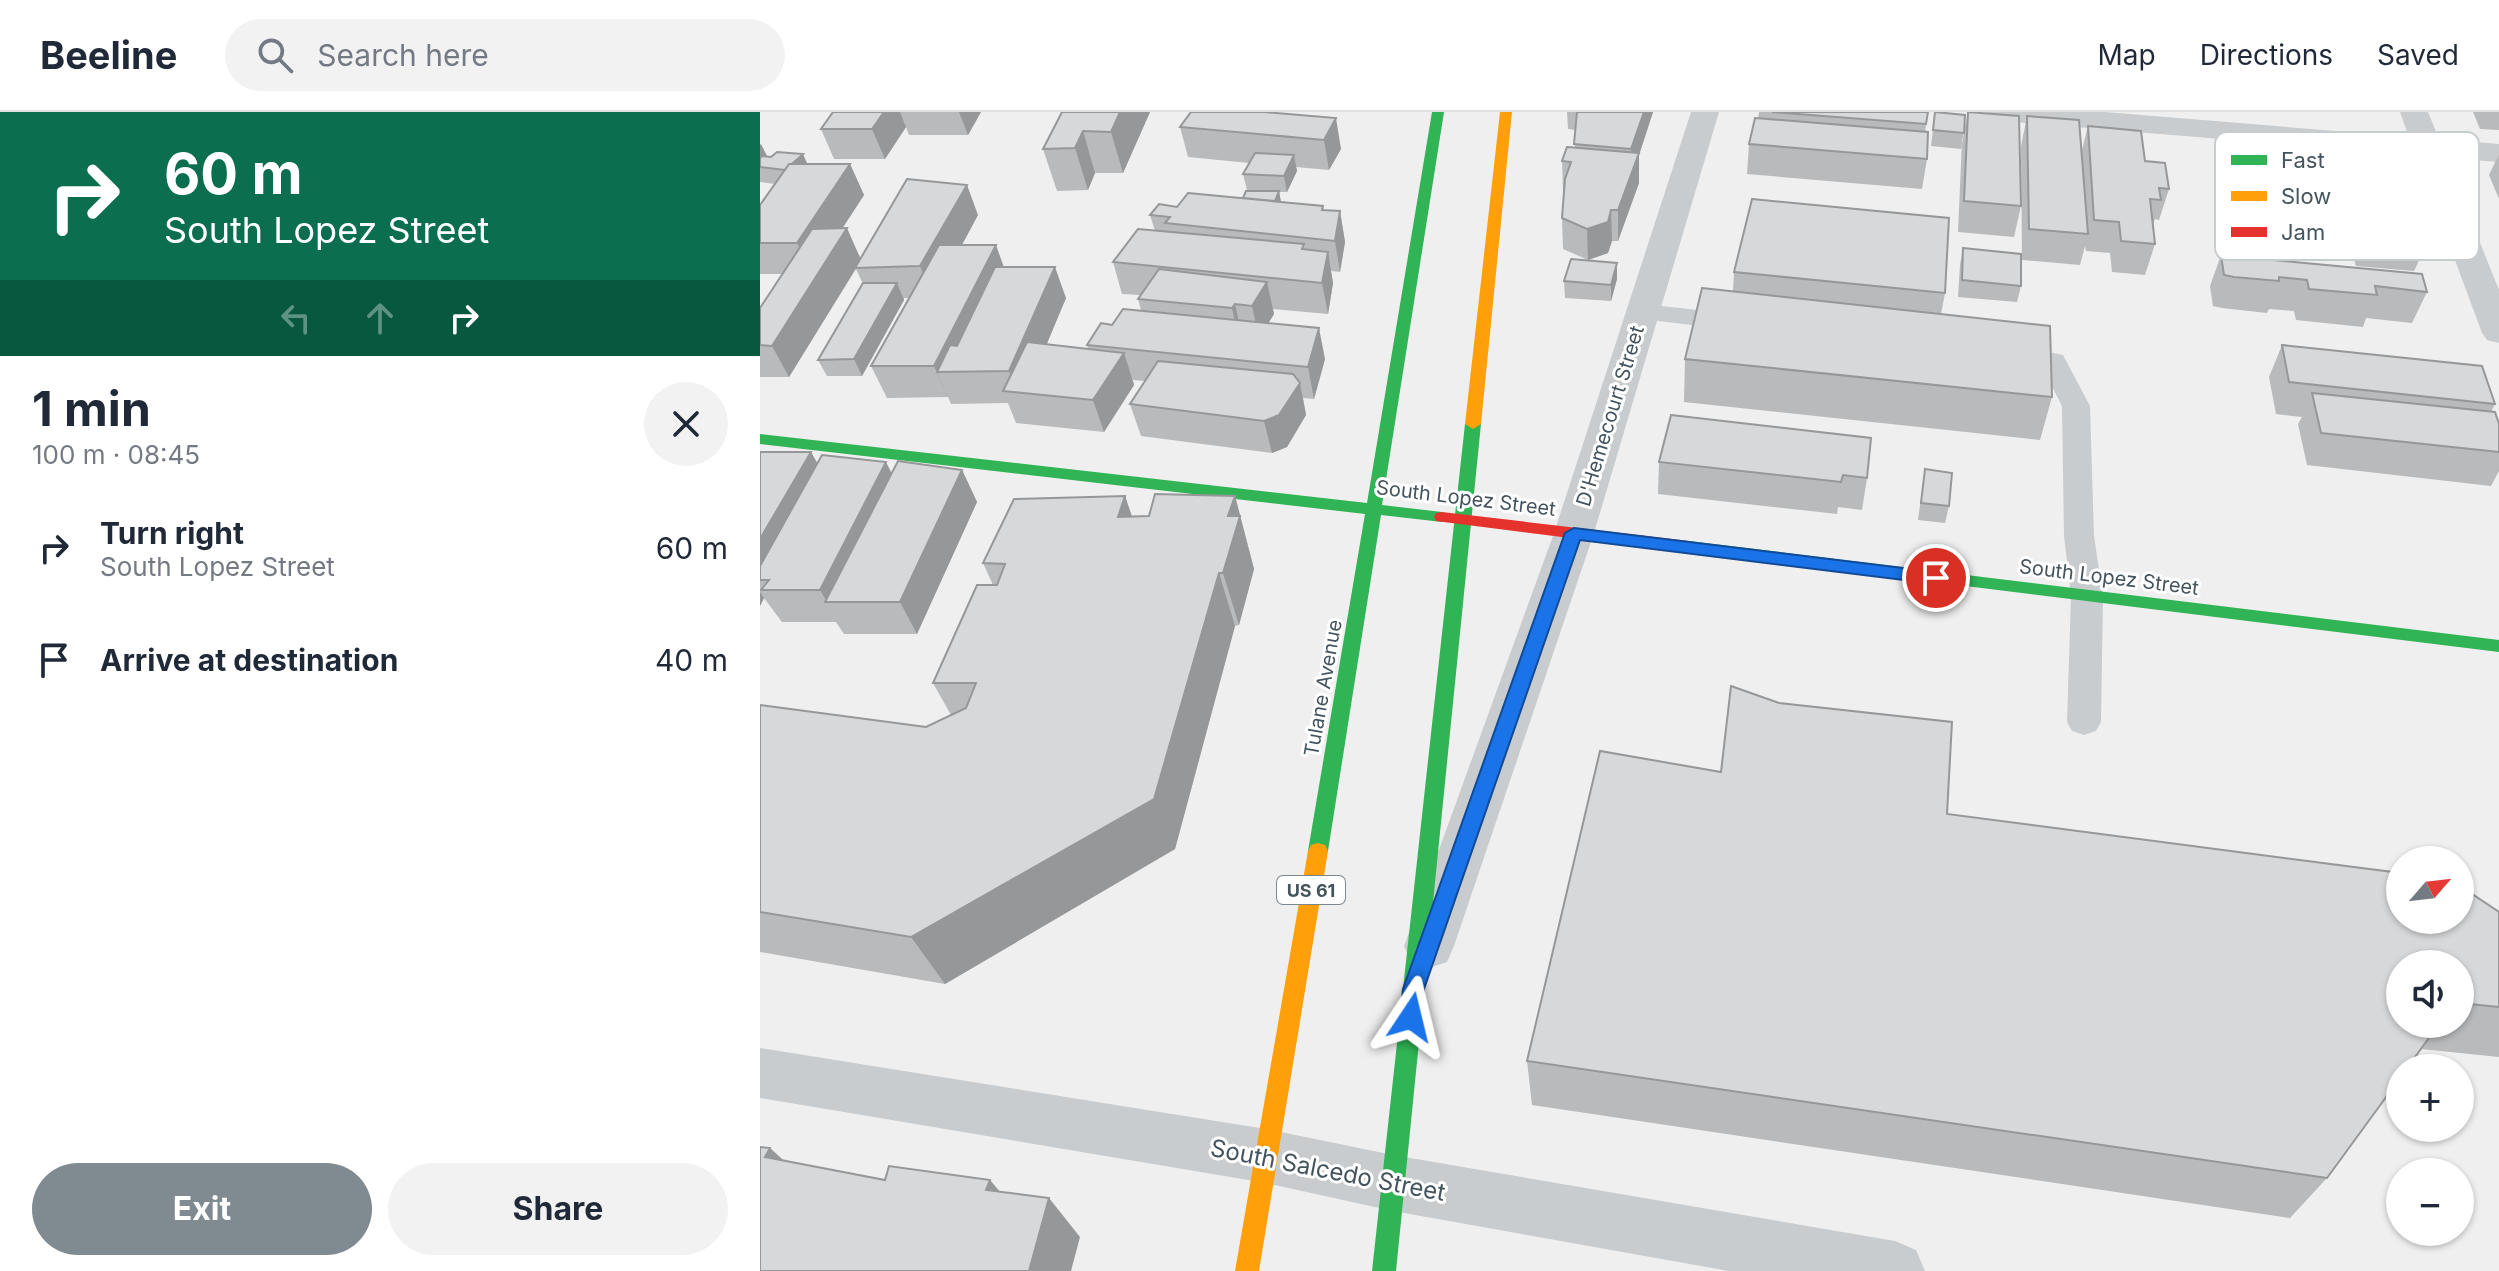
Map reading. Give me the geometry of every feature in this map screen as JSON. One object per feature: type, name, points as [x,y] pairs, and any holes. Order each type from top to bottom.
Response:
[{"type":"main road","name":"Tulane Avenue","points":[[1247,1271],[1376,509],[1438,112]]},
{"type":"main road","points":[[1384,1271],[1506,112]]},
{"type":"main road","name":"South Lopez Street","points":[[760,439],[1376,509],[2499,646]]},
{"type":"street","name":"D'Hemecourt Street","points":[[1414,989],[1574,533],[1705,112]]},
{"type":"street","points":[[2000,112],[2238,132]]},
{"type":"street","points":[[2414,112],[2422,132]]},
{"type":"street","points":[[2479,152],[2499,153]]},
{"type":"street","points":[[2471,260],[2499,333]]},
{"type":"street","name":"South Salcedo Street","points":[[760,1073],[1266,1156],[1393,1183],[1895,1271]]},
{"type":"lane","points":[[1643,312],[1716,320]]},
{"type":"lane","points":[[1973,348],[2053,361],[2076,406],[2079,536],[2087,596],[2084,722]]},
{"type":"building","points":[[833,112],[884,112],[872,129],[821,129]]},
{"type":"building","points":[[1062,112],[1120,112],[1111,132],[1083,131],[1075,148],[1043,149]]},
{"type":"building","points":[[1191,112],[1264,112],[1336,118],[1324,140],[1180,127]]},
{"type":"building","points":[[1577,112],[1644,112],[1631,149],[1574,144]]},
{"type":"building","points":[[1772,112],[1928,112],[1926,124]]},
{"type":"building","points":[[1935,112],[1965,115],[1964,133],[1933,130]]},
{"type":"building","points":[[1968,112],[2019,116],[2021,206],[1964,201]]},
{"type":"building","points":[[2027,116],[2079,120],[2088,234],[2029,229]]},
{"type":"building","points":[[1755,118],[1928,132],[1927,159],[1749,144]]},
{"type":"building","points":[[2088,126],[2141,131],[2145,161],[2165,163],[2169,189],[2159,188],[2161,200],[2150,199],[2155,244],[2121,241],[2119,222],[2094,220]]},
{"type":"building","points":[[1567,147],[1639,153],[1618,210],[1611,210],[1608,222],[1587,229],[1562,218],[1565,179],[1571,162],[1562,161]]},
{"type":"building","points":[[777,152],[803,154],[785,170],[760,167],[762,156],[771,157]]},
{"type":"building","points":[[1255,153],[1294,155],[1284,176],[1243,174]]},
{"type":"building","points":[[789,164],[850,164],[797,243],[760,243],[760,205]]},
{"type":"building","points":[[907,179],[967,185],[920,266],[855,268]]},
{"type":"building","points":[[1246,191],[1279,191],[1275,201],[1243,198]]},
{"type":"building","points":[[1188,193],[1323,206],[1322,210],[1340,211],[1335,241],[1165,223],[1170,217],[1150,215],[1159,204],[1177,207]]},
{"type":"building","points":[[1752,199],[1949,218],[1945,293],[1734,272]]},
{"type":"building","points":[[847,228],[772,346],[760,345],[760,308],[812,229]]},
{"type":"building","points":[[1138,229],[1304,244],[1302,249],[1328,252],[1322,283],[1113,262]]},
{"type":"building","points":[[939,245],[996,245],[934,366],[871,366]]},
{"type":"building","points":[[1963,248],[2021,254],[2021,286],[1962,280]]},
{"type":"building","points":[[1571,259],[1617,263],[1611,285],[1564,281]]},
{"type":"building","points":[[2222,260],[2274,260],[2422,274],[2427,292],[2375,286],[2377,295],[2309,289],[2307,280],[2279,277],[2279,281],[2224,275]]},
{"type":"building","points":[[995,267],[1055,267],[1009,371],[937,372],[950,345],[957,346]]},
{"type":"building","points":[[1159,269],[1267,282],[1252,306],[1235,304],[1232,308],[1138,299]]},
{"type":"building","points":[[863,283],[897,283],[854,359],[818,360]]},
{"type":"building","points":[[1702,288],[2050,326],[2052,397],[1685,359]]},
{"type":"building","points":[[1123,309],[1319,328],[1308,367],[1087,345],[1101,323],[1112,325]]},
{"type":"building","points":[[1027,342],[1124,353],[1093,400],[1003,391]]},
{"type":"building","points":[[2282,345],[2482,366],[2495,404],[2289,382]]},
{"type":"building","points":[[1158,361],[1293,374],[1300,383],[1279,415],[1264,421],[1130,404]]},
{"type":"building","points":[[2312,393],[2495,412],[2499,424],[2499,452],[2321,433]]},
{"type":"building","points":[[1671,415],[1871,438],[1867,478],[1843,475],[1841,482],[1659,462]]},
{"type":"building","points":[[760,452],[811,452],[760,539]]},
{"type":"building","points":[[822,455],[886,462],[820,590],[761,590],[769,580],[760,580],[760,566]]},
{"type":"building","points":[[898,461],[962,470],[900,602],[825,602]]},
{"type":"building","points":[[1925,469],[1952,473],[1949,506],[1921,503]]},
{"type":"building","points":[[1155,494],[1235,496],[1228,516],[1240,516],[1223,573],[1219,573],[1154,799],[911,937],[760,912],[760,705],[926,727],[966,708],[976,683],[933,683],[977,585],[997,585],[1005,564],[983,563],[1014,499],[1125,496],[1118,517],[1149,516]]},
{"type":"building","points":[[1731,686],[1779,703],[1952,722],[1947,814],[2386,871],[2386,934],[2474,934],[2474,895],[2499,912],[2499,1007],[2474,1004],[2474,950],[2386,950],[2386,1038],[2429,1038],[2417,1054],[2386,1054],[2386,1097],[2327,1178],[1527,1061],[1600,751],[1721,772]]},
{"type":"building","points":[[760,1147],[770,1148],[765,1157],[885,1180],[889,1166],[990,1180],[986,1190],[1049,1198],[1029,1271],[760,1271]]},
{"type":"traffic: fast","points":[[1318,851],[1438,112]]},
{"type":"traffic: fast","points":[[1384,1271],[1473,424]]},
{"type":"traffic: fast","points":[[760,439],[1442,517]]},
{"type":"traffic: fast","points":[[1689,547],[2499,646]]},
{"type":"traffic: slow","points":[[1473,424],[1506,112]]},
{"type":"traffic: slow","points":[[1247,1271],[1318,851]]},
{"type":"traffic: jam","points":[[1442,517],[1689,547]]},
{"type":"route","points":[[1411,1017],[1414,989],[1574,533],[1936,578]]}]
